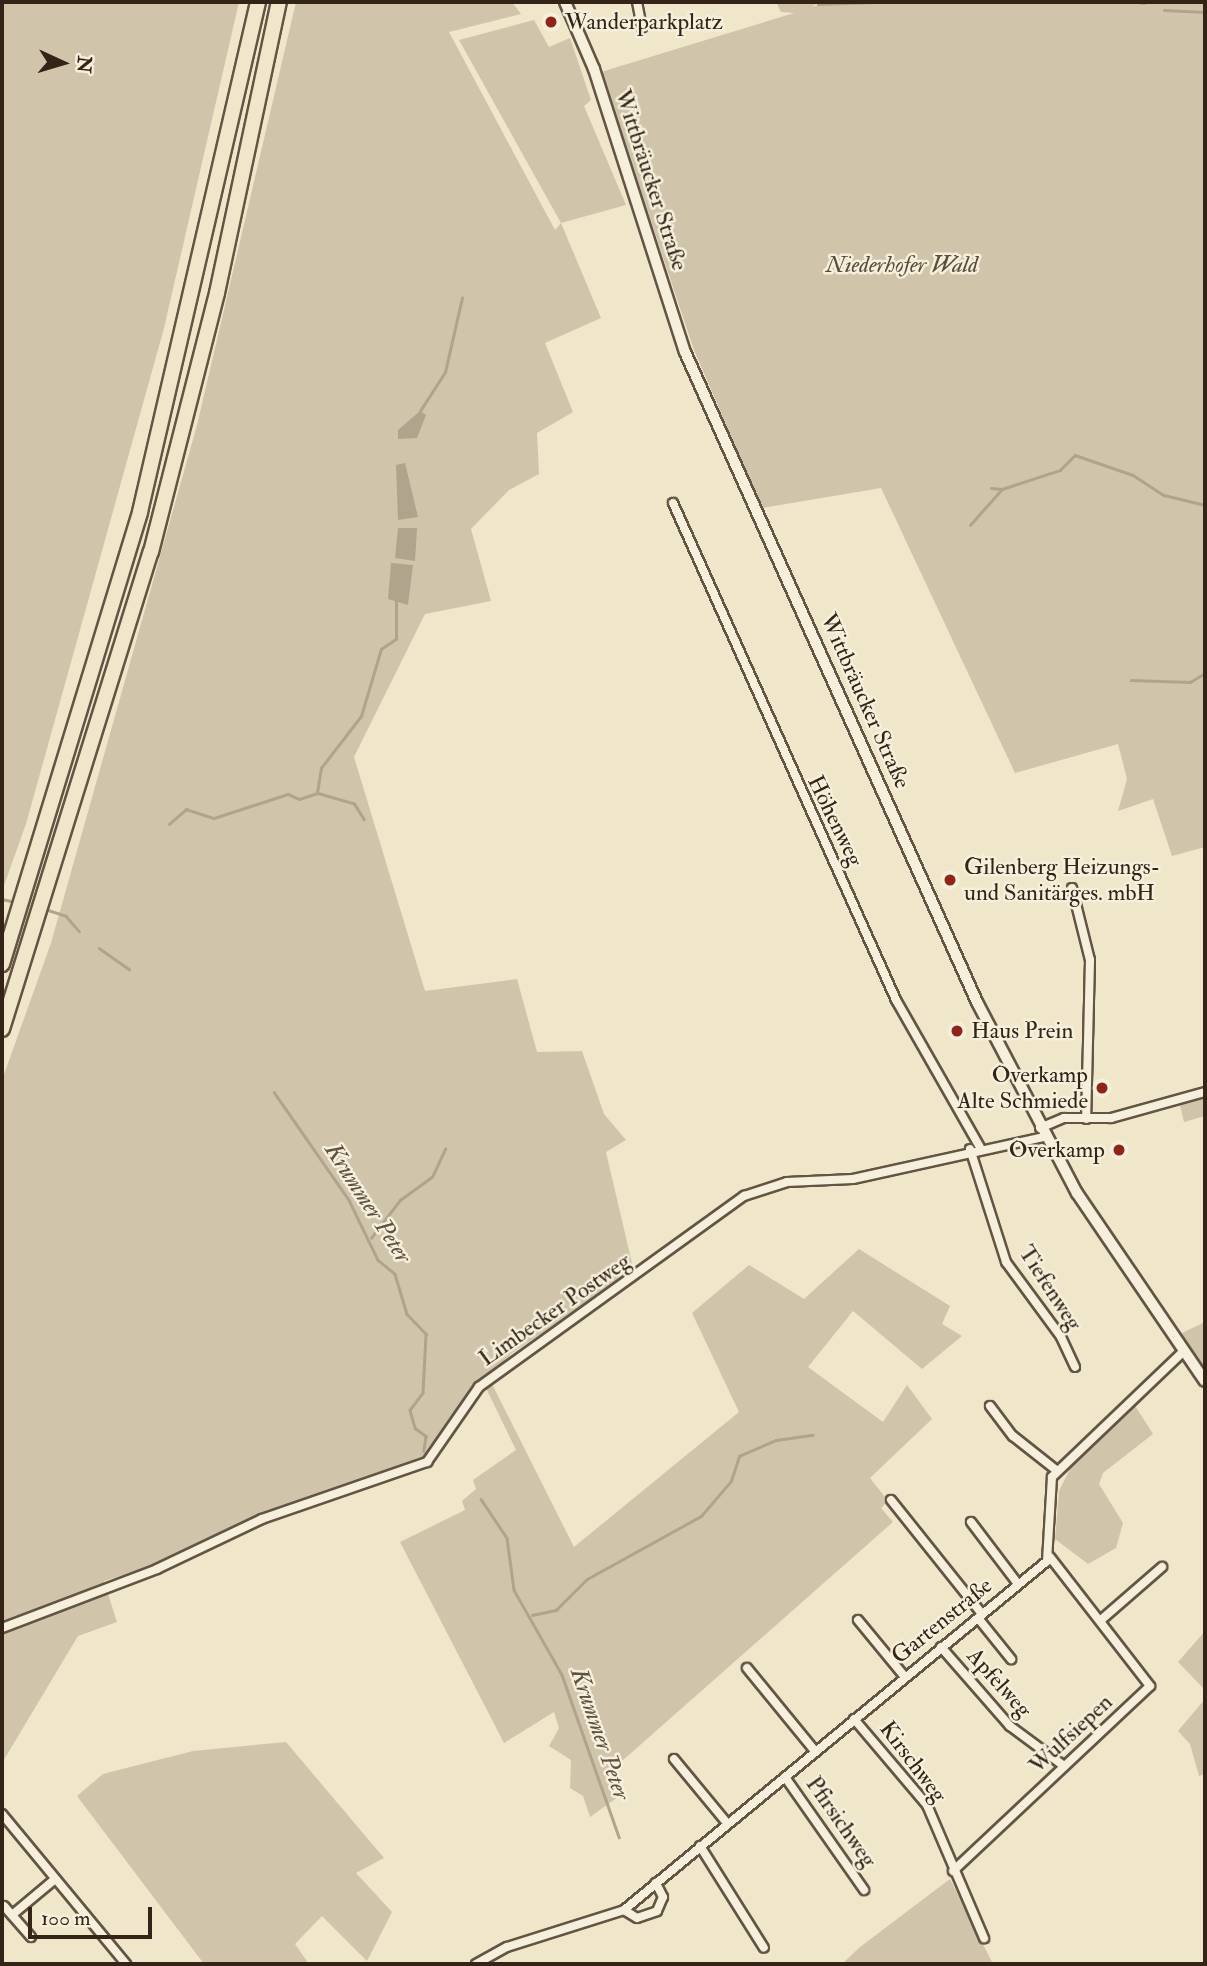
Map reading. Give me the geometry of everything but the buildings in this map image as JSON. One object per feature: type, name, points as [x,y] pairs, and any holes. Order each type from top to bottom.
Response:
[{"type":"highway","points":[[2,964],[49,822],[167,411],[258,2]]},
{"type":"highway","points":[[2,1029],[69,828],[175,464],[279,2]]},
{"type":"main road","name":"Wittbräucker Straße","points":[[565,2],[594,69],[685,352],[1042,1133],[1205,1381]]},
{"type":"street","points":[[637,2],[642,28]]},
{"type":"street","name":"Höhenweg","points":[[673,503],[897,1000],[980,1147]]},
{"type":"street","points":[[1072,888],[1090,968],[1086,1119]]},
{"type":"street","name":"Limbecker Postweg","points":[[2,1628],[158,1569],[262,1519],[427,1462],[479,1387],[744,1196],[787,1182],[853,1180],[1042,1133],[1064,1118],[1086,1119],[1205,1092]]},
{"type":"street","name":"Tiefenweg","points":[[970,1149],[1006,1262],[1061,1337],[1075,1367]]},
{"type":"street","points":[[1050,1557],[1048,1492],[1056,1469],[1184,1351]]},
{"type":"street","points":[[990,1406],[1013,1436],[1056,1469]]},
{"type":"street","points":[[891,1500],[1011,1659]]},
{"type":"street","points":[[971,1522],[1018,1584]]},
{"type":"street","name":"Gartenstraße","points":[[476,1964],[507,1947],[624,1910],[1050,1557]]},
{"type":"street","name":"Wulfsiepen","points":[[953,1871],[1150,1686],[1050,1557]]},
{"type":"street","points":[[1101,1620],[1162,1567]]},
{"type":"street","points":[[858,1620],[905,1676]]},
{"type":"street","name":"Apfelweg","points":[[941,1647],[1010,1726],[1064,1766]]},
{"type":"street","points":[[747,1668],[815,1751]]},
{"type":"street","name":"Kirschweg","points":[[854,1718],[927,1805],[953,1871]]},
{"type":"street","points":[[674,1759],[727,1823]]},
{"type":"street","name":"Pfirsichweg","points":[[785,1777],[864,1890]]},
{"type":"street","points":[[2,1814],[126,1964]]},
{"type":"street","points":[[700,1846],[764,1948]]},
{"type":"street","points":[[953,1871],[984,1938]]},
{"type":"street","points":[[12,1915],[55,1879]]},
{"type":"street","name":"Gartenstraße","points":[[624,1910],[637,1919],[657,1911],[663,1897],[656,1883]]},
{"type":"street","points":[[4,1906],[31,1937]]},
{"type":"green space","points":[[2,2],[239,2],[164,328],[26,824],[2,891]]},
{"type":"green space","points":[[296,2],[512,2],[521,14],[449,32],[555,230],[561,223],[601,318],[545,343],[573,412],[537,433],[539,474],[509,490],[471,529],[491,601],[425,614],[354,757],[425,991],[517,979],[537,1052],[582,1051],[604,1114],[626,1140],[606,1152],[634,1272],[512,1353],[476,1387],[425,1461],[373,1483],[262,1513],[155,1565],[104,1581],[117,1622],[78,1636],[2,1763],[2,1080],[51,943],[197,425]]},
{"type":"green space","name":"Niederhofer Wald","points":[[776,2],[819,2],[812,7],[828,2],[1205,2],[1205,847],[1172,856],[1153,799],[1118,811],[1127,779],[1118,744],[1015,773],[881,488],[762,508],[694,350],[601,72],[794,13],[781,12]]},
{"type":"green space","points":[[534,20],[549,47],[570,38],[591,100],[584,106],[626,205],[561,223],[459,40]]},
{"type":"green space","points":[[1205,1096],[1205,1116],[1184,1122],[1180,1105],[1163,1110]]},
{"type":"green space","points":[[859,1249],[950,1306],[942,1324],[962,1336],[922,1369],[853,1311],[808,1367],[883,1422],[907,1385],[932,1419],[870,1478],[888,1501],[881,1508],[893,1522],[614,1768],[625,1792],[590,1817],[583,1796],[570,1788],[571,1760],[549,1746],[559,1728],[554,1712],[504,1743],[400,1542],[465,1510],[462,1501],[476,1489],[473,1480],[516,1450],[485,1386],[491,1382],[574,1547],[739,1412],[692,1313],[749,1265],[804,1299]]},
{"type":"green space","points":[[1205,1322],[1205,1370],[1180,1334]]},
{"type":"green space","points":[[1134,1404],[1153,1434],[1103,1473],[1099,1484],[1123,1523],[1116,1548],[1088,1564],[1055,1539],[1059,1491],[1071,1467]]},
{"type":"green space","points":[[1205,1631],[1205,1690],[1178,1662]]},
{"type":"green space","points":[[1205,1699],[1205,1774],[1199,1776],[1190,1744],[1178,1731]]},
{"type":"green space","points":[[286,1742],[384,1858],[356,1873],[392,1912],[367,1961],[322,1916],[295,1944],[309,1964],[204,1964],[77,1796],[103,1774],[193,1751]]},
{"type":"green space","points":[[950,1879],[993,1964],[842,1964],[860,1947]]},
{"type":"shaded area","points":[[420,411],[426,415],[417,438],[398,439],[398,430]]},
{"type":"shaded area","points":[[405,463],[418,517],[398,520],[396,465]]},
{"type":"shaded area","points":[[398,528],[417,528],[415,561],[395,558]]},
{"type":"shaded area","points":[[391,563],[413,565],[408,605],[388,599]]},
{"type":"waterway","points":[[818,4],[875,2]]},
{"type":"waterway","points":[[1139,2],[1144,3]]},
{"type":"waterway","points":[[1164,10],[1205,12]]},
{"type":"waterway","points":[[420,411],[445,372],[462,298]]},
{"type":"waterway","points":[[970,525],[1002,489],[1060,470],[1075,455],[1133,475],[1164,495],[1205,505]]},
{"type":"waterway","points":[[991,488],[1001,489]]},
{"type":"waterway","points":[[169,824],[186,809],[214,818],[288,794],[299,799],[317,793],[321,768],[361,716],[381,649],[396,639],[396,598]]},
{"type":"waterway","points":[[1131,680],[1190,682],[1205,673]]},
{"type":"waterway","points":[[318,793],[354,803],[364,819]]},
{"type":"waterway","points":[[2,899],[15,902]]},
{"type":"waterway","points":[[45,909],[66,916],[79,931]]},
{"type":"waterway","points":[[99,948],[129,969]]},
{"type":"waterway","name":"Krummer Peter","points":[[274,1092],[349,1200],[378,1260],[395,1274],[407,1314],[426,1334],[423,1393],[410,1410],[415,1428],[426,1436],[424,1451]]},
{"type":"waterway","points":[[371,1238],[400,1200],[432,1177],[445,1149]]},
{"type":"waterway","points":[[532,1615],[556,1610],[587,1579],[701,1516],[731,1481],[739,1456],[776,1440],[813,1435]]},
{"type":"waterway","name":"Krummer Peter","points":[[481,1499],[507,1538],[514,1590],[562,1675],[619,1837]]},
{"type":"place","name":"Wanderparkplatz","points":[[551,22]]},
{"type":"place","name":"Gilenberg Heizungs- und Sanitärges. mbH","points":[[950,880]]},
{"type":"place","name":"Haus Prein","points":[[957,1031]]},
{"type":"place","name":"Overkamp Alte Schmiede","points":[[1102,1088]]},
{"type":"place","name":"Overkamp","points":[[1119,1150]]}]
